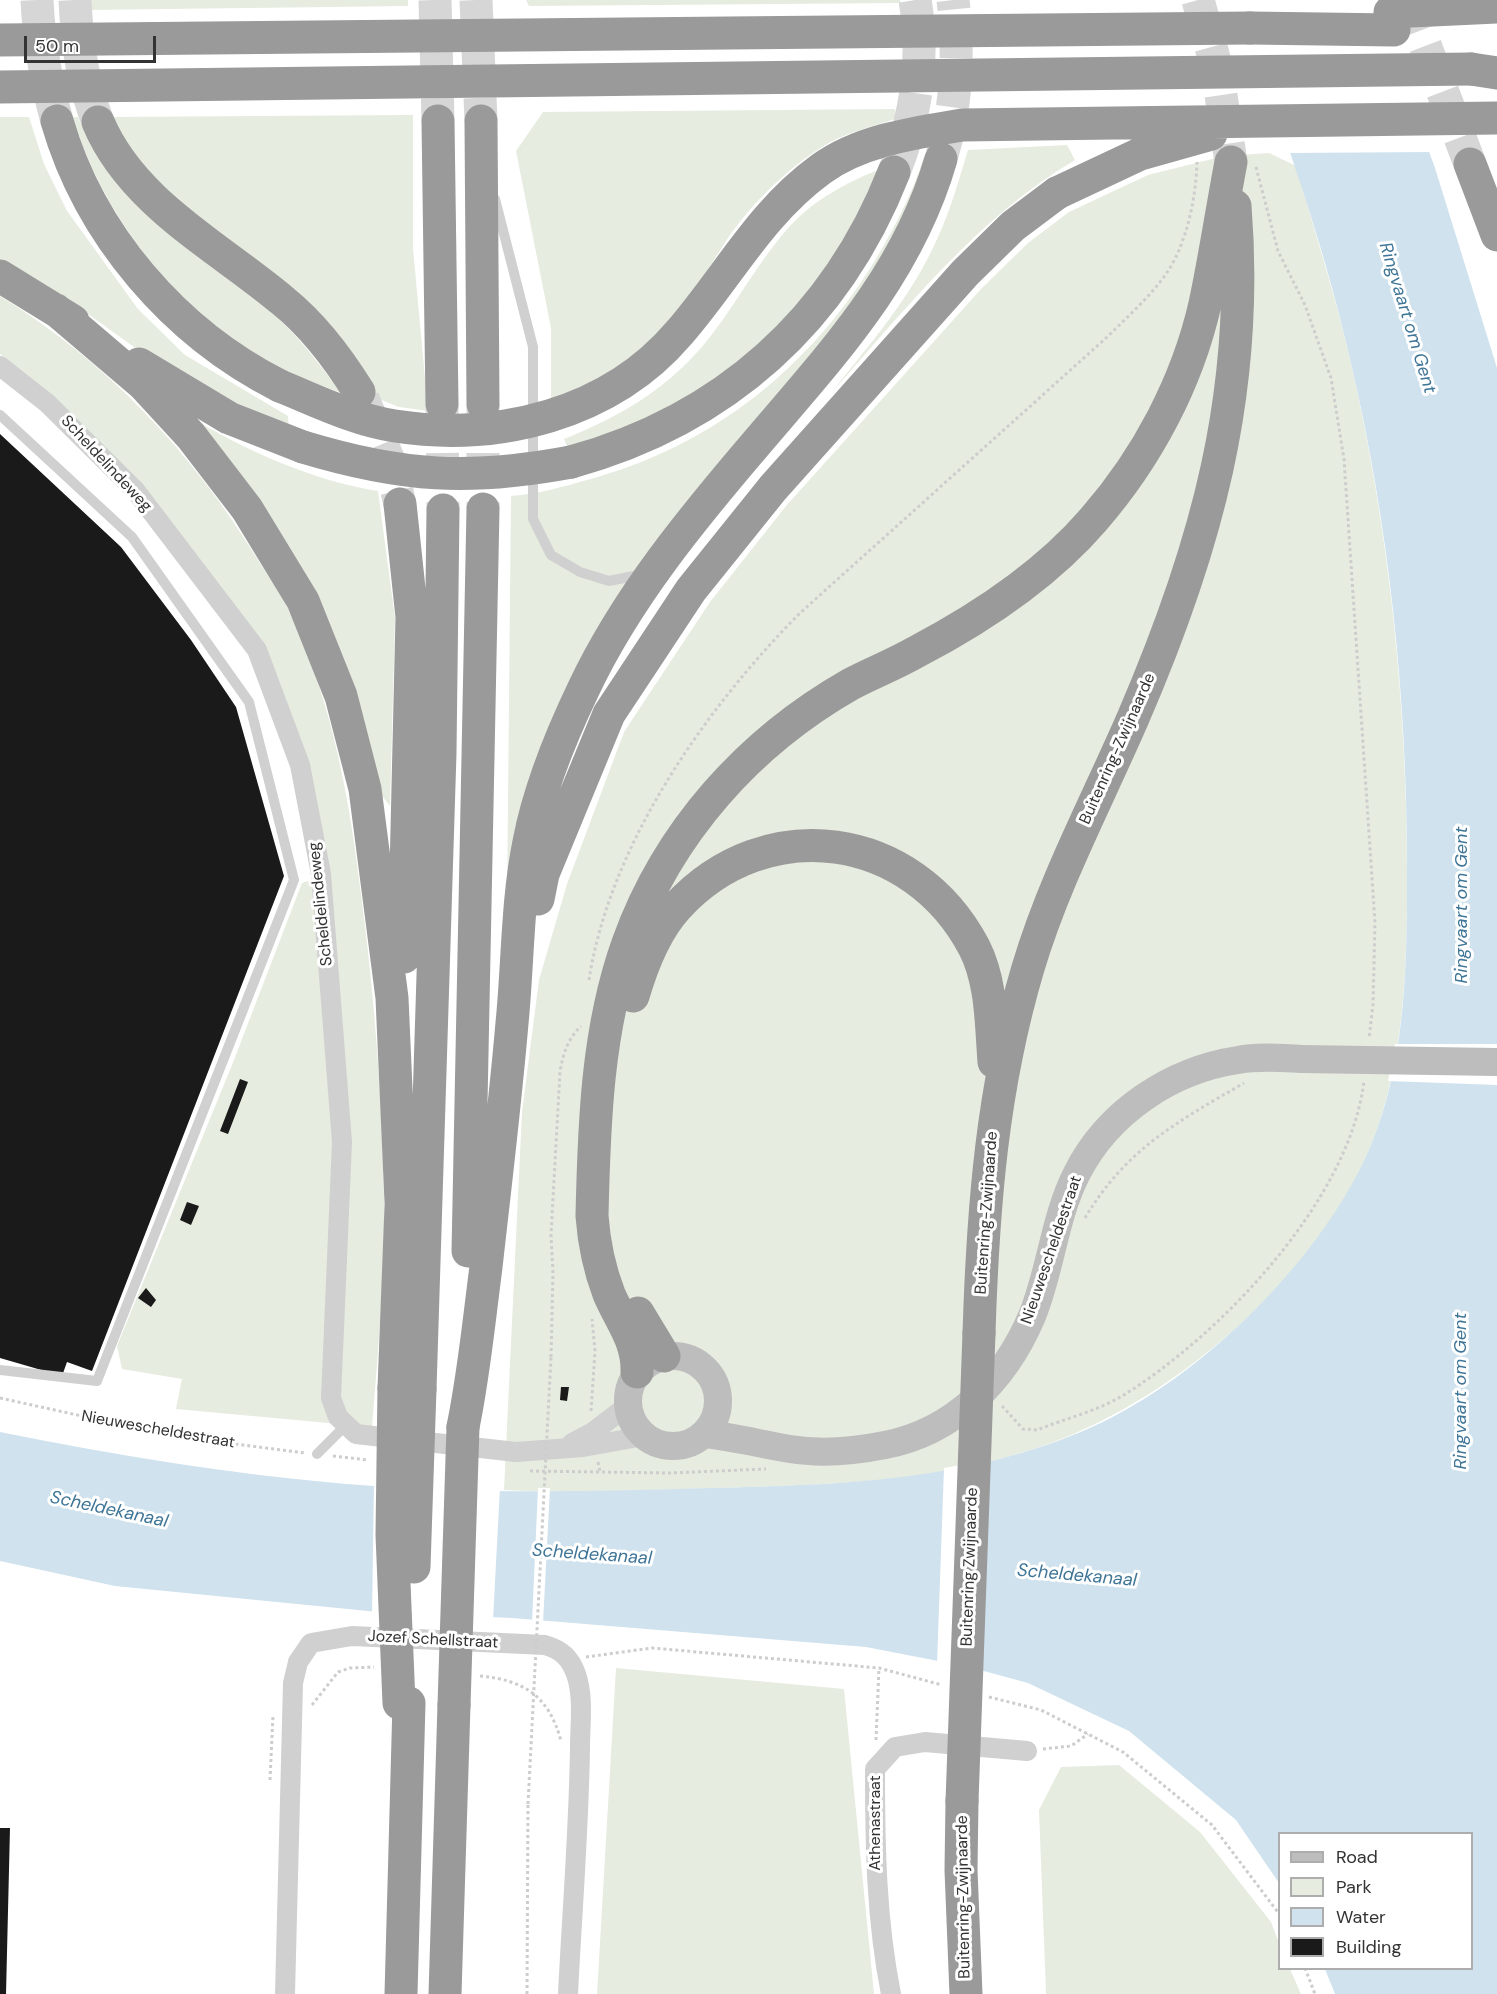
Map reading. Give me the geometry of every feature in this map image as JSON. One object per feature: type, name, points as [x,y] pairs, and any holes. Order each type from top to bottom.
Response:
[{"type":"highway","points":[[1250,28],[1390,12],[1497,7]]},
{"type":"highway","points":[[0,40],[1250,28],[1497,29]]},
{"type":"highway","points":[[0,87],[1488,70]]},
{"type":"highway","points":[[57,121],[81,184],[107,230],[138,272],[173,311],[213,345],[256,374],[335,409],[393,426],[466,430],[518,424],[586,404],[636,373],[679,334],[767,217],[822,168],[852,152],[888,139],[962,125],[1497,118]]},
{"type":"highway","points":[[481,120],[483,404]]},
{"type":"highway","points":[[438,121],[442,404]]},
{"type":"highway","points":[[512,1027],[543,874],[609,714],[691,590],[772,488],[965,273],[1014,226],[1057,194],[1118,164],[1161,148],[1204,135],[1295,121]]},
{"type":"highway","points":[[98,122],[126,168],[167,211],[283,301],[307,323],[329,348],[359,392]]},
{"type":"highway","points":[[445,1994],[463,1437],[512,1027],[529,841],[556,752],[584,687],[616,631],[655,572],[715,494],[867,310],[896,267],[916,229],[941,159]]},
{"type":"highway","points":[[651,1364],[638,1356],[634,1341],[601,1272],[594,1243],[592,1216],[603,1046],[628,943],[647,900],[671,854],[698,815],[735,772],[771,738],[851,684],[925,647],[1017,589],[1057,556],[1093,520],[1124,481],[1151,439],[1173,398],[1204,307],[1244,164]]},
{"type":"highway","name":"Buitenring-Zwijnaarde","points":[[979,1333],[985,1187],[996,1103],[1006,1051],[1029,966],[1052,899],[1133,718],[1178,608],[1204,530],[1222,454],[1234,372],[1238,313],[1238,249],[1244,164]]},
{"type":"highway","points":[[1470,164],[1497,235]]},
{"type":"highway","points":[[0,276],[151,372],[230,418],[303,447],[399,471],[453,475],[507,472],[572,462],[636,441],[672,425],[706,405],[769,358],[797,330],[845,268],[885,197],[894,172]]},
{"type":"highway","points":[[56,310],[144,385],[191,436],[247,509],[303,601],[341,696],[365,789],[392,998],[407,1389],[404,1703],[406,1814],[401,1994]]},
{"type":"highway","points":[[400,504],[412,617],[404,921],[405,1053],[401,1202]]},
{"type":"highway","points":[[467,1391],[483,509]]},
{"type":"highway","points":[[407,1389],[440,765],[443,510]]},
{"type":"highway","points":[[651,1364],[643,1324],[623,1282],[609,1225],[609,1189],[616,1092],[625,1021],[638,979],[656,938],[676,908],[701,884],[734,864],[765,852],[798,845],[834,846],[867,854],[896,865],[927,886],[954,915],[974,948],[984,973],[990,1004],[996,1103]]},
{"type":"highway","name":"Buitenring Zwijnaarde","points":[[962,1801],[979,1333]]},
{"type":"highway","name":"Buitenring-Zwijnaarde","points":[[962,1801],[961,1870],[966,1994]]},
{"type":"main road","name":"Nieuwescheldestraat","points":[[705,1434],[759,1442],[791,1450],[841,1451],[886,1445],[930,1429],[966,1409],[990,1386],[1010,1359],[1032,1316],[1077,1173],[1107,1129],[1143,1097],[1184,1074],[1241,1059],[1497,1062]]},
{"type":"main road","points":[[678,1356],[693,1360],[705,1368],[718,1394],[718,1408],[714,1422],[705,1434],[686,1445],[675,1447],[664,1446],[644,1436],[630,1417],[627,1406],[628,1394],[651,1364],[678,1356]]},
{"type":"main road","name":"Nieuwescheldestraat","points":[[718,1408],[734,1424],[759,1442]]},
{"type":"street","name":"Scheldelindeweg","points":[[0,366],[47,403],[135,490],[257,650],[300,765],[321,874],[342,1142],[331,1398],[338,1418],[346,1425]]},
{"type":"street","points":[[562,1449],[593,1432],[627,1406]]},
{"type":"street","points":[[346,1425],[356,1434],[463,1437],[516,1452],[562,1449],[644,1436]]},
{"type":"street","name":"Jozef Schellstraat","points":[[285,1994],[293,1683],[298,1662],[311,1643],[352,1636],[545,1645],[557,1648],[569,1659],[577,1677],[580,1697],[580,1782],[567,1994]]},
{"type":"street","name":"Athenastraat","points":[[891,1994],[885,1965],[874,1864],[875,1768],[895,1747],[925,1742],[1026,1751]]},
{"type":"lane","points":[[483,156],[533,347],[533,519],[551,555],[580,572],[609,581],[655,572]]},
{"type":"lane","points":[[0,415],[132,537],[249,702],[294,880],[97,1381],[0,1370]]},
{"type":"lane","points":[[318,1454],[346,1425]]},
{"type":"path","points":[[588,988],[601,927],[622,871],[680,758],[724,697],[762,651],[800,613],[1105,339],[1149,295],[1167,272],[1180,247],[1190,214],[1197,164],[1196,153]]},
{"type":"path","points":[[1244,164],[1278,251],[1305,305],[1331,378],[1344,459],[1374,923],[1373,1004],[1368,1049]]},
{"type":"path","points":[[527,1994],[528,1804],[550,1357],[553,1272],[551,1234],[560,1072],[563,1053],[571,1036],[584,1024]]},
{"type":"path","points":[[990,1386],[998,1401],[1023,1429],[1037,1430],[1120,1397],[1195,1345],[1247,1295],[1316,1204],[1343,1154],[1361,1106],[1365,1072]]},
{"type":"path","points":[[590,1310],[595,1351],[591,1413]]},
{"type":"path","name":"Nieuwescheldestraat","points":[[0,1398],[173,1436],[318,1454]]},
{"type":"path","points":[[875,1768],[879,1668]]},
{"type":"path","points":[[1026,1751],[1071,1746],[1088,1734]]},
{"type":"path","points":[[1306,1970],[1315,1994]]},
{"type":"green space","points":[[86,0],[408,0],[408,6],[86,10]]},
{"type":"green space","points":[[526,0],[900,0],[901,3],[529,6]]},
{"type":"green space","points":[[895,109],[895,119],[830,142],[783,176],[759,199],[738,225],[701,281],[670,322],[640,350],[623,362],[588,383],[551,400],[551,328],[516,151],[543,112]]},
{"type":"green space","points":[[413,115],[413,248],[428,411],[399,407],[374,397],[357,368],[230,247],[134,161],[107,117]]},
{"type":"green space","points":[[0,117],[29,117],[44,164],[67,211],[138,309],[185,355],[288,416],[289,429],[201,388],[137,349],[71,302],[0,262]]},
{"type":"green space","points":[[73,117],[78,117],[93,149],[136,203],[161,227],[282,322],[309,351],[341,393],[265,360],[201,314],[173,286],[146,256],[123,224],[86,154]]},
{"type":"green space","points":[[1067,145],[1075,160],[1039,183],[975,237],[915,298],[831,393],[890,318],[928,258],[943,226],[968,150]]},
{"type":"green space","points":[[1269,153],[1296,166],[1350,359],[1364,423],[1385,551],[1399,681],[1404,746],[1407,876],[1402,1011],[1398,1045],[1383,1111],[1372,1143],[1349,1191],[1318,1238],[1282,1282],[1241,1324],[1196,1361],[1149,1394],[1100,1422],[1051,1443],[969,1466],[927,1474],[842,1483],[636,1491],[504,1490],[522,1112],[539,980],[567,884],[624,732],[710,602],[786,506],[981,289],[1028,243],[1069,212],[1148,175],[1224,156]]},
{"type":"green space","points":[[928,156],[920,184],[857,302],[644,564],[507,906],[511,496],[559,488],[633,465],[677,446],[718,423],[756,396],[792,365],[824,331],[854,293],[893,229],[924,157]]},
{"type":"green space","points":[[878,170],[832,259],[814,285],[769,336],[715,380],[658,414],[628,427],[567,446],[564,439],[630,407],[674,375],[715,330],[776,242],[790,226],[809,208],[831,193]]},
{"type":"green space","points":[[0,296],[39,322],[112,380],[176,447],[233,521],[278,590],[304,644],[317,680],[337,752],[352,827],[371,976],[380,1088],[384,1227],[381,1313],[372,1427],[176,1409],[182,1379],[122,1369],[117,1346],[232,1065],[302,883],[330,873],[265,646],[53,397],[0,354]]},
{"type":"green space","points":[[186,415],[231,440],[279,462],[328,479],[378,491],[395,618],[390,806],[375,787],[351,692]]},
{"type":"green space","points":[[616,1668],[844,1689],[874,1994],[597,1994]]},
{"type":"green space","points":[[1119,1765],[1200,1832],[1271,1922],[1278,1940],[1278,1970],[1290,1970],[1301,1994],[1046,1994],[1039,1810],[1061,1767]]},
{"type":"water","points":[[1235,0],[1373,0],[1435,168],[1497,368],[1497,1994],[1335,1994],[1325,1970],[1473,1970],[1473,1832],[1278,1832],[1278,1882],[1236,1820],[1129,1731],[1028,1683],[969,1667],[866,1647],[512,1618],[378,1612],[115,1586],[0,1561],[0,1432],[129,1456],[216,1469],[303,1480],[391,1487],[482,1491],[619,1490],[808,1485],[904,1477],[1000,1459],[1046,1445],[1092,1427],[1134,1405],[1176,1378],[1216,1346],[1256,1309],[1292,1270],[1323,1229],[1350,1187],[1371,1145],[1383,1112],[1392,1078],[1402,1008],[1407,866],[1404,739],[1399,675],[1385,547],[1375,484],[1364,421],[1339,313],[1313,222]]},
{"type":"pier","points":[[1232,0],[1377,0],[1433,152],[1288,153]]},
{"type":"pier","points":[[1395,1044],[1497,1044],[1497,1085],[1388,1081]]},
{"type":"pier","points":[[977,1462],[968,1670],[937,1664],[944,1468]]},
{"type":"pier","points":[[374,1482],[500,1487],[493,1620],[372,1615]]},
{"type":"pier","points":[[538,1488],[550,1488],[543,1623],[532,1622]]},
{"type":"building","points":[[0,434],[121,547],[191,640],[236,707],[284,876],[92,1371],[67,1362],[62,1376],[0,1358]]},
{"type":"building","points":[[240,1079],[248,1082],[228,1134],[220,1131]]},
{"type":"building","points":[[187,1202],[199,1206],[191,1225],[180,1220]]},
{"type":"building","points":[[146,1288],[156,1300],[151,1307],[138,1298]]},
{"type":"building","points":[[561,1387],[569,1387],[567,1401],[560,1400]]},
{"type":"building","points":[[0,1828],[10,1828],[6,1994],[0,1994]]},
{"type":"tunnel","points":[[37,0],[39,31],[57,121]]},
{"type":"tunnel","points":[[75,0],[81,62],[98,122]]},
{"type":"tunnel","points":[[435,0],[438,121]]},
{"type":"tunnel","points":[[476,0],[481,121]]},
{"type":"tunnel","points":[[894,172],[913,109],[919,66],[915,0]]},
{"type":"tunnel","points":[[942,155],[954,98],[956,39],[953,0]]},
{"type":"tunnel","points":[[1198,0],[1217,69],[1231,162]]},
{"type":"tunnel","points":[[1408,0],[1470,164]]},
{"type":"tunnel","points":[[363,399],[390,463],[400,504]]},
{"type":"tunnel","points":[[442,404],[443,510]]},
{"type":"tunnel","points":[[483,404],[483,509]]},
{"type":"water label","name":"Ringvaart om Gent","points":[[1407,318]]},
{"type":"water label","name":"Ringvaart om Gent","points":[[1462,905]]},
{"type":"water label","name":"Ringvaart om Gent","points":[[1461,1391]]},
{"type":"water label","name":"Scheldekanaal","points":[[109,1510]]},
{"type":"water label","name":"Scheldekanaal","points":[[592,1555]]},
{"type":"water label","name":"Scheldekanaal","points":[[1077,1576]]}]
